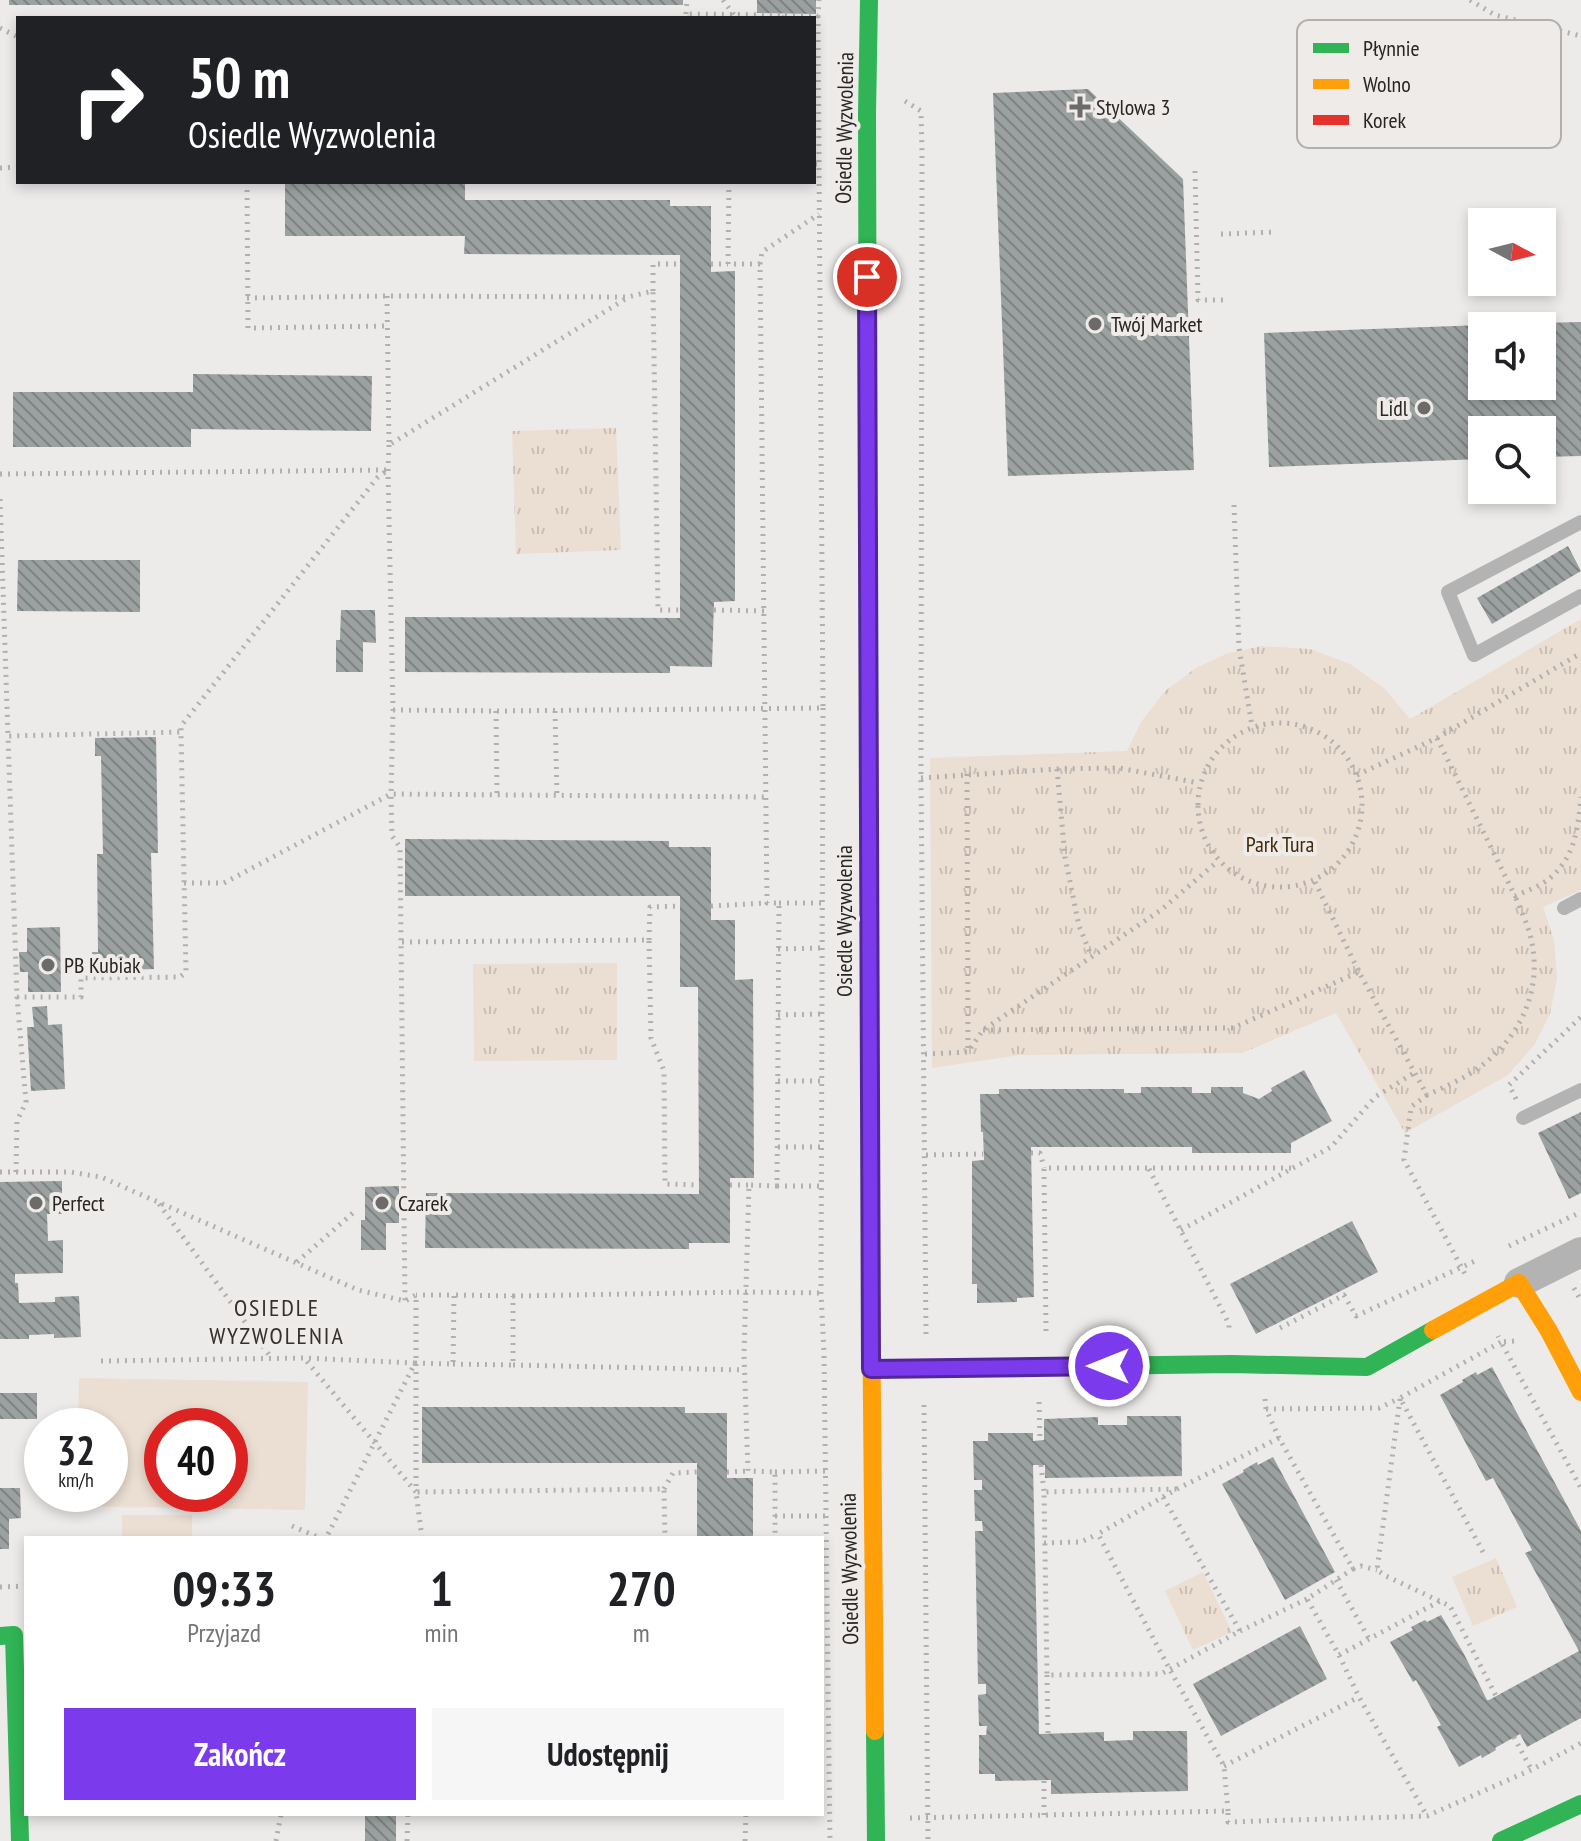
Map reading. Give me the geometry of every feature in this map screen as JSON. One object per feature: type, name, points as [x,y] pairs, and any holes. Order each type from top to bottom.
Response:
[{"type":"street","name":"Osiedle Wyzwolenia","points":[[869,0],[868,896],[876,1841]]},
{"type":"street","points":[[871,1369],[1232,1364],[1367,1367],[1581,1252]]},
{"type":"street","points":[[1519,1283],[1581,1392]]},
{"type":"street","points":[[0,1636],[14,1635],[20,1841]]},
{"type":"street","points":[[1501,1841],[1581,1804]]},
{"type":"lane","points":[[1581,522],[1448,592],[1474,655],[1581,596]]},
{"type":"lane","points":[[1564,908],[1581,899]]},
{"type":"lane","points":[[1523,1118],[1581,1090]]},
{"type":"path","points":[[687,0],[686,16],[759,16]]},
{"type":"path","points":[[723,0],[734,15]]},
{"type":"path","points":[[819,0],[816,164],[823,708],[821,1293],[826,1516],[825,1750],[830,1841]]},
{"type":"path","points":[[1470,0],[1495,15],[1515,20]]},
{"type":"path","points":[[1561,31],[1581,36]]},
{"type":"path","points":[[904,100],[921,111],[921,778],[926,1336]]},
{"type":"path","points":[[1195,171],[1198,300],[1226,300]]},
{"type":"path","points":[[247,184],[248,328],[386,326]]},
{"type":"path","points":[[728,264],[729,184]]},
{"type":"path","points":[[767,903],[760,264],[762,252],[819,214]]},
{"type":"path","points":[[1221,234],[1275,232]]},
{"type":"path","points":[[680,264],[653,264],[658,610],[680,610]]},
{"type":"path","points":[[711,264],[760,264]]},
{"type":"path","points":[[247,298],[628,297],[653,291]]},
{"type":"path","points":[[387,296],[393,710],[391,794],[392,836],[400,847],[405,1301]]},
{"type":"path","points":[[389,445],[628,297]]},
{"type":"path","points":[[0,474],[388,470]]},
{"type":"path","points":[[17,997],[81,997],[81,978],[180,977],[186,972],[181,726],[377,478],[388,470]]},
{"type":"path","points":[[0,499],[2,637],[17,997],[26,1102],[17,1121],[16,1172]]},
{"type":"path","points":[[1234,505],[1239,648],[1252,726]]},
{"type":"path","points":[[714,610],[764,611]]},
{"type":"path","points":[[1357,775],[1437,738],[1581,653]]},
{"type":"path","points":[[393,710],[823,708]]},
{"type":"path","points":[[496,711],[497,795]]},
{"type":"path","points":[[555,711],[557,796]]},
{"type":"path","points":[[1277,722],[1303,725],[1326,736],[1345,753],[1357,775],[1362,801],[1359,827],[1348,851],[1334,869],[1315,882],[1296,886],[1260,885],[1237,876],[1218,861],[1203,837],[1197,811],[1199,783],[1211,759],[1229,739],[1252,726],[1277,722]]},
{"type":"path","points":[[8,736],[181,732]]},
{"type":"path","points":[[1315,882],[1359,972],[1427,1095],[1467,1076],[1490,1060],[1512,1037],[1527,1010],[1533,985],[1532,940],[1515,896],[1437,738]]},
{"type":"path","points":[[921,778],[1119,768],[1199,783]]},
{"type":"path","points":[[1057,769],[1065,857],[1079,926],[1091,955]]},
{"type":"path","points":[[967,774],[968,1052]]},
{"type":"path","points":[[184,883],[224,883],[391,794],[766,797]]},
{"type":"path","points":[[1515,896],[1549,879],[1572,852],[1581,797]]},
{"type":"path","points":[[968,1052],[983,1030],[1161,910],[1218,861]]},
{"type":"path","points":[[777,1186],[779,903]]},
{"type":"path","points":[[711,906],[822,903]]},
{"type":"path","points":[[680,906],[650,907],[651,1038],[664,1071],[665,1184],[699,1185]]},
{"type":"path","points":[[402,942],[649,940]]},
{"type":"path","points":[[778,949],[822,948]]},
{"type":"path","points":[[983,1030],[1233,1028],[1359,972]]},
{"type":"path","points":[[778,1015],[822,1014]]},
{"type":"path","points":[[1516,1098],[1509,1085],[1581,1017]]},
{"type":"path","points":[[925,1054],[968,1052]]},
{"type":"path","points":[[1181,1230],[1331,1147],[1375,1097],[1414,1073]]},
{"type":"path","points":[[778,1081],[822,1081]]},
{"type":"path","points":[[778,1147],[822,1147]]},
{"type":"path","points":[[1031,1153],[1040,1153],[1044,1168],[1046,1336]]},
{"type":"path","points":[[926,1155],[983,1154]]},
{"type":"path","points":[[1044,1168],[1293,1168]]},
{"type":"path","points":[[1149,1169],[1229,1324],[1232,1364]]},
{"type":"path","points":[[0,1172],[70,1172],[101,1177],[358,1290],[405,1301],[416,1295],[821,1293]]},
{"type":"path","points":[[730,1185],[821,1186]]},
{"type":"path","points":[[748,1471],[745,1292],[749,1185]]},
{"type":"path","points":[[159,1203],[272,1359]]},
{"type":"path","points":[[297,1262],[354,1212]]},
{"type":"path","points":[[1501,1249],[1581,1212]]},
{"type":"path","points":[[1268,1334],[1344,1295],[1356,1316],[1488,1255]]},
{"type":"path","points":[[416,1295],[416,1492],[422,1536]]},
{"type":"path","points":[[453,1364],[454,1295]]},
{"type":"path","points":[[513,1296],[513,1365]]},
{"type":"path","points":[[1549,1331],[1535,1339],[1501,1342],[1581,1488]]},
{"type":"path","points":[[101,1361],[304,1358],[745,1370]]},
{"type":"path","points":[[304,1358],[416,1492],[664,1489]]},
{"type":"path","points":[[324,1536],[415,1363]]},
{"type":"path","points":[[1264,1388],[1266,1409],[1279,1438],[1353,1569]]},
{"type":"path","points":[[1039,1396],[1040,1440]]},
{"type":"path","points":[[1266,1409],[1379,1408],[1400,1398],[1377,1570]]},
{"type":"path","points":[[924,1399],[928,1841]]},
{"type":"path","points":[[1044,1543],[1081,1542],[1279,1438]]},
{"type":"path","points":[[1041,1465],[1048,1734]]},
{"type":"path","points":[[727,1472],[825,1471]]},
{"type":"path","points":[[665,1536],[664,1489],[673,1473],[697,1472]]},
{"type":"path","points":[[775,1472],[775,1536]]},
{"type":"path","points":[[1044,1492],[1177,1489]]},
{"type":"path","points":[[1163,1497],[1240,1631]]},
{"type":"path","points":[[775,1516],[826,1516]]},
{"type":"path","points":[[292,1526],[318,1536]]},
{"type":"path","points":[[1098,1534],[1224,1766],[1228,1822],[1427,1816],[1581,1743]]},
{"type":"path","points":[[1047,1675],[1161,1674],[1307,1599],[1361,1566],[1377,1570],[1450,1606],[1496,1696]]},
{"type":"path","points":[[1336,1580],[1369,1639]]},
{"type":"path","points":[[0,1587],[24,1586]]},
{"type":"path","points":[[1307,1599],[1427,1816]]},
{"type":"path","points":[[1339,1655],[1441,1601]]},
{"type":"path","points":[[1224,1766],[1359,1697]]},
{"type":"path","points":[[1514,1737],[1531,1769]]},
{"type":"path","points":[[1044,1780],[1044,1815]]},
{"type":"path","points":[[829,1819],[1228,1811]]},
{"type":"path","points":[[276,1841],[281,1816]]},
{"type":"path","points":[[407,1841],[408,1816]]},
{"type":"path","points":[[745,1841],[746,1816]]},
{"type":"green space","points":[[616,428],[621,550],[516,554],[512,431]]},
{"type":"green space","name":"Park Tura","points":[[1581,619],[1581,890],[1543,907],[1554,940],[1557,978],[1550,1014],[1535,1044],[1508,1075],[1405,1133],[1336,1013],[1242,1053],[1019,1055],[932,1068],[930,758],[1127,751],[1141,722],[1165,691],[1196,668],[1228,653],[1262,646],[1310,649],[1350,664],[1384,688],[1410,719]]},
{"type":"green space","points":[[617,963],[617,1060],[474,1061],[473,964]]},
{"type":"green space","points":[[79,1378],[308,1382],[305,1510],[248,1509],[248,1408],[144,1408],[144,1507],[128,1507],[128,1408],[78,1408]]},
{"type":"green space","points":[[122,1515],[192,1515],[192,1536],[122,1536]]},
{"type":"green space","points":[[1496,1558],[1517,1607],[1473,1626],[1452,1577]]},
{"type":"green space","points":[[1203,1572],[1232,1632],[1193,1650],[1165,1591]]},
{"type":"building","points":[[9,0],[683,0],[683,5],[9,5]]},
{"type":"building","points":[[757,0],[816,0],[816,14],[757,13]]},
{"type":"building","name":"Twój Market","points":[[1088,89],[1183,179],[1194,470],[1008,476],[993,93]]},
{"type":"building","points":[[285,184],[465,184],[465,200],[670,200],[670,206],[711,206],[711,272],[735,271],[735,601],[714,602],[712,667],[670,666],[670,673],[405,672],[405,617],[680,618],[680,255],[464,254],[465,236],[285,236]]},
{"type":"building","name":"Lidl","points":[[1581,322],[1581,456],[1556,457],[1556,416],[1468,416],[1468,460],[1269,467],[1264,333],[1468,326],[1468,400],[1556,400],[1556,323]]},
{"type":"building","points":[[193,374],[372,376],[371,431],[191,429],[191,447],[13,447],[13,392],[193,392]]},
{"type":"building","points":[[1568,546],[1581,571],[1492,624],[1477,598]]},
{"type":"building","points":[[18,560],[140,560],[140,612],[17,611]]},
{"type":"building","points":[[341,610],[375,610],[376,643],[363,642],[363,672],[336,672],[336,640],[340,640]]},
{"type":"building","points":[[156,737],[158,853],[151,853],[154,969],[93,971],[92,952],[98,952],[97,854],[103,854],[101,756],[95,756],[95,738]]},
{"type":"building","points":[[405,839],[669,841],[669,847],[711,847],[711,920],[735,920],[735,980],[753,979],[754,1178],[730,1178],[730,1243],[689,1243],[689,1249],[425,1248],[426,1193],[699,1194],[698,987],[680,987],[680,896],[405,896]]},
{"type":"building","points":[[60,927],[61,992],[28,992],[28,972],[20,972],[19,952],[27,952],[27,928]]},
{"type":"building","points":[[47,1006],[48,1025],[62,1024],[65,1089],[31,1091],[27,1027],[34,1027],[32,1007]]},
{"type":"building","points":[[1304,1070],[1332,1121],[1291,1143],[1291,1153],[1192,1153],[1192,1147],[1031,1147],[1034,1297],[1017,1298],[1017,1302],[977,1303],[977,1284],[972,1284],[972,1161],[984,1160],[980,1094],[999,1094],[999,1089],[1124,1089],[1124,1093],[1141,1093],[1141,1087],[1192,1087],[1192,1093],[1211,1093],[1211,1087],[1243,1087],[1243,1093],[1259,1099],[1272,1091],[1271,1088]]},
{"type":"building","points":[[1581,1112],[1581,1193],[1569,1199],[1538,1133]]},
{"type":"building","points":[[62,1181],[62,1214],[47,1214],[48,1241],[63,1240],[63,1273],[15,1274],[15,1283],[18,1283],[19,1303],[55,1302],[55,1297],[79,1296],[81,1337],[54,1338],[54,1334],[29,1335],[29,1339],[0,1339],[0,1182]]},
{"type":"building","name":"Czarek","points":[[399,1186],[399,1223],[386,1223],[386,1250],[361,1250],[365,1187]]},
{"type":"building","points":[[1352,1221],[1378,1272],[1256,1334],[1230,1284]]},
{"type":"building","points":[[1492,1367],[1581,1531],[1581,1718],[1527,1747],[1520,1734],[1482,1758],[1481,1755],[1459,1767],[1437,1727],[1441,1725],[1390,1642],[1413,1630],[1411,1627],[1441,1615],[1487,1700],[1579,1651],[1525,1553],[1532,1550],[1493,1478],[1486,1481],[1440,1395],[1476,1372],[1477,1375]]},
{"type":"building","points":[[0,1393],[37,1393],[37,1408],[24,1408],[24,1419],[0,1419]]},
{"type":"building","points":[[422,1407],[685,1407],[685,1413],[727,1413],[727,1478],[753,1478],[753,1536],[697,1536],[697,1463],[422,1463]]},
{"type":"building","points":[[1127,1416],[1181,1416],[1182,1476],[1045,1478],[1045,1465],[1033,1465],[1039,1734],[1104,1732],[1104,1741],[1133,1740],[1133,1731],[1187,1731],[1188,1791],[1051,1794],[1051,1780],[995,1781],[995,1774],[979,1774],[979,1735],[986,1735],[987,1726],[979,1726],[978,1695],[986,1694],[986,1684],[978,1684],[975,1531],[983,1531],[982,1521],[975,1521],[974,1490],[982,1490],[982,1480],[974,1480],[973,1441],[988,1441],[988,1433],[1033,1433],[1033,1441],[1044,1440],[1044,1419],[1098,1417],[1098,1425],[1127,1425]]},
{"type":"building","points":[[1273,1457],[1335,1572],[1285,1600],[1222,1484],[1257,1462],[1258,1465]]},
{"type":"building","points":[[0,1488],[20,1488],[21,1518],[9,1519],[9,1549],[0,1549]]},
{"type":"building","points":[[1300,1626],[1327,1679],[1221,1736],[1193,1684]]},
{"type":"building","points":[[365,1816],[396,1816],[396,1841],[365,1841]]},
{"type":"traffic: fast","points":[[869,0],[869,894]]},
{"type":"traffic: fast","points":[[871,1369],[1232,1364],[1367,1367],[1433,1330]]},
{"type":"traffic: fast","points":[[0,1636],[14,1635],[20,1841]]},
{"type":"traffic: fast","points":[[875,1731],[876,1841]]},
{"type":"traffic: fast","points":[[1501,1841],[1581,1804]]},
{"type":"traffic: slow","points":[[1433,1330],[1519,1283],[1581,1392]]},
{"type":"traffic: slow","points":[[871,1296],[875,1731]]},
{"type":"traffic: jam","points":[[869,894],[871,1296]]},
{"type":"place","name":"Stylowa 3","points":[[1080,107]]},
{"type":"place","name":"Twój Market","points":[[1095,324]]},
{"type":"place","name":"Lidl","points":[[1424,408]]},
{"type":"place","name":"PB Kubiak","points":[[48,965]]},
{"type":"place","name":"Perfect","points":[[36,1203]]},
{"type":"place","name":"Czarek","points":[[382,1203]]},
{"type":"district","name":"OSIEDLE WYZWOLENIA","points":[[277,1322]]},
{"type":"route","points":[[867,277],[871,1369],[1109,1366]]}]
